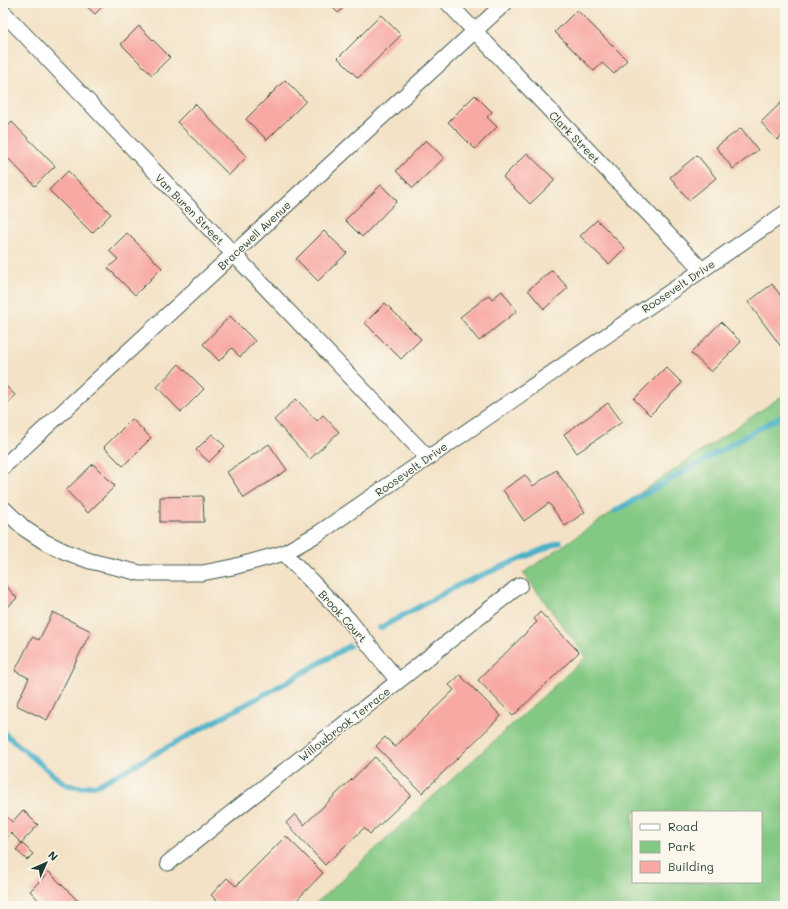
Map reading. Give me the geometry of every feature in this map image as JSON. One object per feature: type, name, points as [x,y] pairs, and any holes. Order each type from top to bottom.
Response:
[{"type":"street","name":"Clark Street","points":[[448,3],[702,270]]},
{"type":"street","name":"Bracewell Avenue","points":[[3,467],[505,3]]},
{"type":"street","name":"Van Buren Street","points":[[3,12],[428,458]]},
{"type":"street","name":"Roosevelt Drive","points":[[3,508],[25,529],[45,542],[66,552],[90,561],[140,573],[202,572],[233,567],[284,553],[319,533],[785,213]]},
{"type":"street","name":"Brook Court","points":[[284,553],[349,620],[398,681]]},
{"type":"street","name":"Willowbrook Terrace","points":[[168,863],[520,585]]},
{"type":"green space","points":[[785,394],[785,906],[313,906],[586,657],[523,573]]},
{"type":"building","points":[[83,3],[106,3],[95,14]]},
{"type":"building","points":[[328,3],[348,3],[338,13]]},
{"type":"building","points":[[577,10],[627,60],[614,74],[602,63],[594,71],[555,32]]},
{"type":"building","points":[[381,15],[401,35],[358,78],[338,58]]},
{"type":"building","points":[[139,26],[170,57],[152,75],[121,44]]},
{"type":"building","points":[[285,80],[306,101],[267,140],[246,119]]},
{"type":"building","points":[[475,95],[492,112],[487,117],[497,127],[475,149],[448,122]]},
{"type":"building","points":[[785,99],[785,133],[777,140],[761,122]]},
{"type":"building","points":[[195,104],[247,157],[229,175],[177,122]]},
{"type":"building","points":[[12,122],[55,166],[35,186],[3,153],[3,131]]},
{"type":"building","points":[[741,128],[758,150],[733,169],[716,147]]},
{"type":"building","points":[[426,140],[444,158],[413,188],[396,171]]},
{"type":"building","points":[[527,153],[555,180],[530,204],[503,177]]},
{"type":"building","points":[[697,155],[716,178],[689,200],[670,177]]},
{"type":"building","points":[[68,171],[111,214],[92,233],[49,190]]},
{"type":"building","points":[[381,185],[397,201],[362,237],[345,220]]},
{"type":"building","points":[[597,220],[625,248],[609,264],[580,236]]},
{"type":"building","points":[[324,231],[347,253],[318,281],[296,259]]},
{"type":"building","points":[[127,233],[162,268],[135,295],[108,268],[118,259],[109,251]]},
{"type":"building","points":[[552,270],[568,288],[544,309],[528,290]]},
{"type":"building","points":[[772,284],[785,301],[785,352],[748,302]]},
{"type":"building","points":[[502,291],[517,311],[479,341],[460,317],[489,295],[492,299]]},
{"type":"building","points":[[385,303],[421,339],[401,359],[365,323]]},
{"type":"building","points":[[230,316],[255,341],[240,357],[232,348],[219,361],[203,344]]},
{"type":"building","points":[[721,322],[741,342],[711,372],[691,353]]},
{"type":"building","points":[[179,364],[204,389],[181,412],[157,387]]},
{"type":"building","points":[[666,367],[682,383],[650,415],[634,399]]},
{"type":"building","points":[[3,383],[15,395],[3,408]]},
{"type":"building","points":[[296,399],[317,421],[323,415],[339,432],[310,459],[274,420]]},
{"type":"building","points":[[608,403],[622,422],[577,453],[564,434]]},
{"type":"building","points":[[132,419],[151,438],[123,466],[104,447]]},
{"type":"building","points":[[212,434],[225,446],[209,462],[196,450]]},
{"type":"building","points":[[269,444],[287,470],[244,498],[227,472]]},
{"type":"building","points":[[93,464],[115,486],[88,513],[66,490]]},
{"type":"building","points":[[556,470],[585,512],[565,526],[549,503],[524,521],[503,490],[525,475],[533,486]]},
{"type":"building","points":[[203,496],[204,522],[160,522],[160,497]]},
{"type":"building","points":[[3,583],[17,598],[3,611]]},
{"type":"building","points":[[53,612],[91,631],[47,720],[16,705],[29,678],[15,671],[32,637],[39,640]]},
{"type":"building","points":[[540,612],[579,652],[513,716],[478,680],[537,622],[534,619]]},
{"type":"building","points":[[460,675],[501,716],[422,793],[376,746],[385,737],[395,747],[454,690],[449,685]]},
{"type":"building","points":[[375,757],[411,795],[370,834],[364,828],[325,865],[286,823],[295,814],[304,825]]},
{"type":"building","points":[[23,810],[38,825],[21,843],[11,833],[3,842],[3,813],[12,822]]},
{"type":"building","points":[[286,836],[323,873],[291,906],[222,906],[211,895],[227,878],[236,886]]},
{"type":"building","points":[[22,843],[33,854],[27,860],[16,850]]},
{"type":"building","points":[[49,872],[83,906],[44,906],[30,891]]},
{"type":"waterway","points":[[615,511],[785,414]]},
{"type":"waterway","points":[[380,628],[459,585],[560,542]]},
{"type":"waterway","points":[[3,732],[67,785],[81,787],[98,785],[287,682],[349,646]]}]
